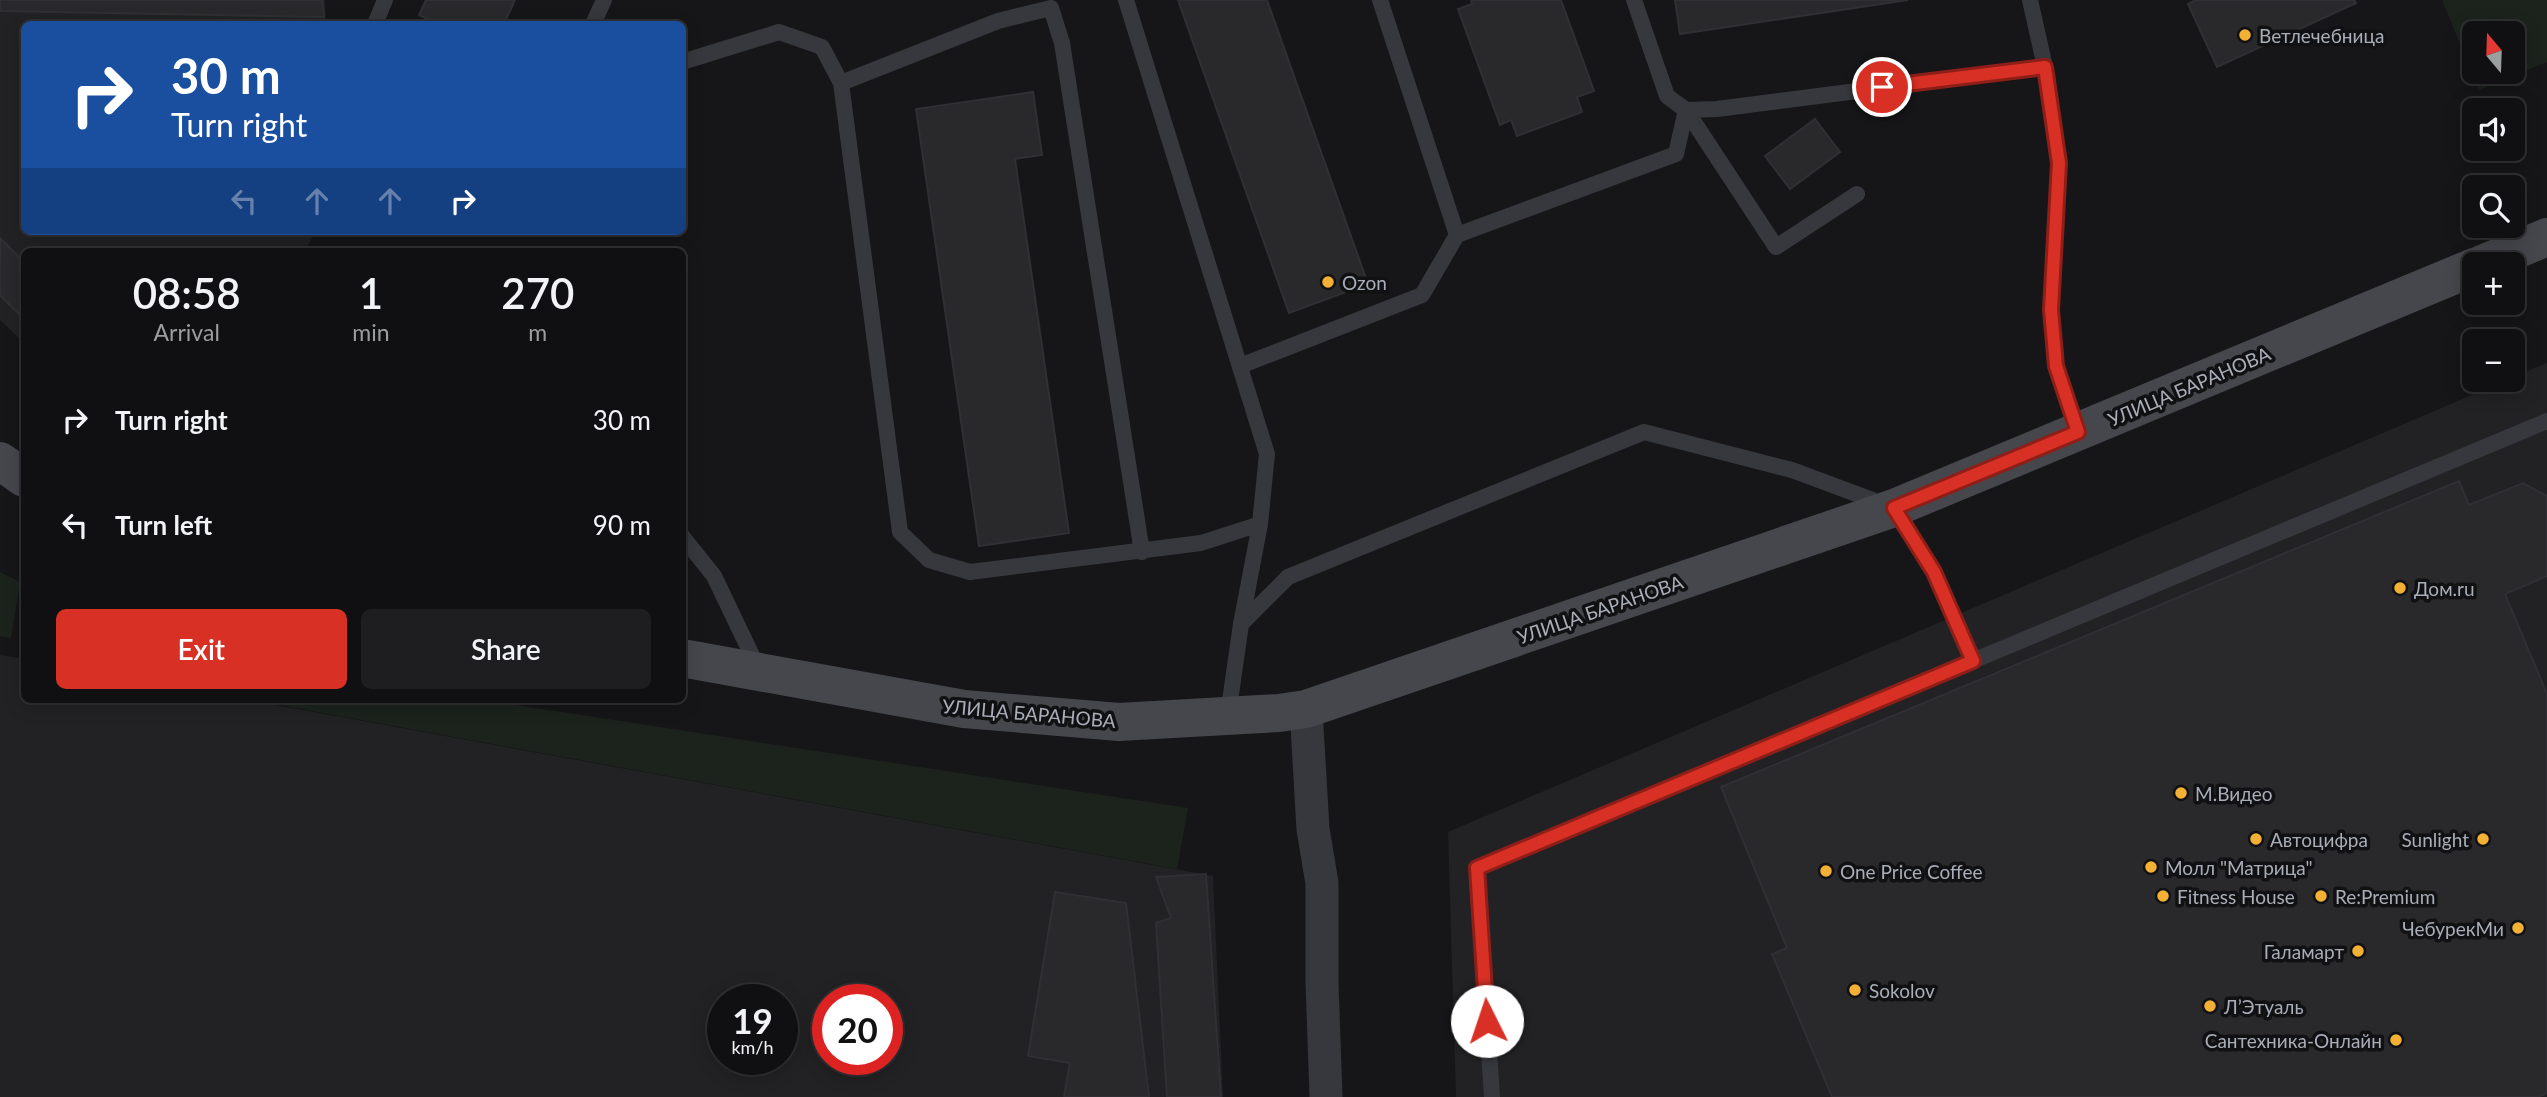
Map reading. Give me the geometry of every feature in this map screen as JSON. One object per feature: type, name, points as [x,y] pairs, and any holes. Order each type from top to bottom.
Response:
[{"type":"main road","points":[[2511,252],[2547,237]]},
{"type":"main road","name":"УЛИЦА БАРАНОВА","points":[[686,659],[964,709],[1119,722],[1279,713],[1306,709],[1894,508],[2462,272]]},
{"type":"main road","points":[[0,461],[21,476]]},
{"type":"street","points":[[1306,709],[1313,829],[1322,883],[1326,1097]]},
{"type":"lane","points":[[375,21],[385,0]]},
{"type":"lane","points":[[594,21],[604,0]]},
{"type":"lane","points":[[1126,0],[1267,454],[1259,524],[1228,715]]},
{"type":"lane","points":[[1380,0],[1457,235]]},
{"type":"lane","points":[[1634,0],[1667,96],[1686,110],[1776,247],[1857,194]]},
{"type":"lane","points":[[2030,0],[2045,67],[2059,163],[2051,310],[2056,366],[2078,432]]},
{"type":"lane","points":[[841,83],[998,21],[1051,8],[1062,43],[1142,552]]},
{"type":"lane","points":[[686,61],[779,32],[822,47],[841,83],[900,532],[929,559],[970,572],[1201,543],[1259,524]]},
{"type":"lane","points":[[1686,110],[1717,109],[2045,67]]},
{"type":"lane","points":[[1240,366],[1422,295],[1457,235],[1676,154],[1686,110]]},
{"type":"lane","points":[[1492,1097],[1477,868],[2547,421]]},
{"type":"lane","points":[[1241,624],[1288,577],[1644,432],[1792,470],[1894,508],[1934,572],[1973,661]]},
{"type":"lane","points":[[686,541],[714,576],[760,673]]},
{"type":"shaded area","points":[[0,0],[325,0],[326,21],[21,21],[21,235],[314,235],[306,248],[21,248],[21,340],[0,320]]},
{"type":"shaded area","points":[[2442,0],[2547,0],[2547,62],[2525,71],[2525,21],[2462,21],[2462,49]]},
{"type":"shaded area","points":[[2477,84],[2494,84],[2479,90]]},
{"type":"shaded area","name":"Молл \"Матрица\"","points":[[2547,363],[2547,1097],[1456,1097],[1448,832],[2479,392],[2525,392],[2525,372]]},
{"type":"shaded area","points":[[0,572],[20,582],[11,638],[0,636]]},
{"type":"shaded area","points":[[0,655],[21,658],[21,703],[264,703],[1213,876],[1223,1097],[0,1097]]},
{"type":"shaded area","points":[[268,703],[503,703],[1188,808],[1177,869]]},
{"type":"building","points":[[0,0],[322,0],[324,17],[0,11]]},
{"type":"building","points":[[426,0],[515,0],[505,21],[432,21],[419,15]]},
{"type":"building","points":[[1178,0],[1267,0],[1368,284],[1289,313]]},
{"type":"building","points":[[1471,0],[1561,0],[1594,91],[1577,97],[1582,112],[1517,136],[1511,120],[1500,125],[1458,9],[1472,4]]},
{"type":"building","points":[[1675,0],[1908,0],[1680,34]]},
{"type":"building","name":"Ветлечебница","points":[[2196,0],[2354,0],[2356,3],[2217,67],[2188,4]]},
{"type":"building","points":[[1033,92],[1042,155],[1015,159],[1069,533],[979,546],[916,109]]},
{"type":"building","points":[[1815,119],[1840,152],[1790,189],[1765,156]]},
{"type":"building","points":[[0,238],[21,259],[21,316],[0,295]]},
{"type":"building","name":"Молл \"Матрица\"","points":[[2459,481],[2469,505],[2523,483],[2547,496],[2547,576],[2505,594],[2547,694],[2547,1093],[2538,1097],[1832,1097],[1772,954],[1787,948],[1721,787]]},
{"type":"building","points":[[1206,874],[1221,1097],[1167,1097],[1156,923],[1171,918],[1156,877]]},
{"type":"building","points":[[1055,892],[1126,903],[1149,1097],[1064,1097],[1070,1063],[1028,1056]]},
{"type":"place","name":"Ветлечебница","points":[[2245,35]]},
{"type":"place","name":"Ozon","points":[[1328,282]]},
{"type":"place","name":"Дом.ru","points":[[2400,588]]},
{"type":"place","name":"М.Видео","points":[[2181,793]]},
{"type":"place","name":"Автоцифра","points":[[2256,839]]},
{"type":"place","name":"Sunlight","points":[[2483,839]]},
{"type":"place","name":"Молл \"Матрица\"","points":[[2151,867]]},
{"type":"place","name":"One Price Coffee","points":[[1826,871]]},
{"type":"place","name":"Fitness House","points":[[2163,896]]},
{"type":"place","name":"Re:Premium","points":[[2321,896]]},
{"type":"place","name":"ЧебурекМи","points":[[2518,928]]},
{"type":"place","name":"Галамарт","points":[[2358,951]]},
{"type":"place","name":"Sokolov","points":[[1855,990]]},
{"type":"place","name":"Л’Этуаль","points":[[2210,1006]]},
{"type":"place","name":"Сантехника-Онлайн","points":[[2396,1040]]},
{"type":"route","points":[[1487,1021],[1477,868],[1973,661],[1934,572],[1894,508],[2078,432],[2056,366],[2051,310],[2059,163],[2045,67],[1882,87]]}]
